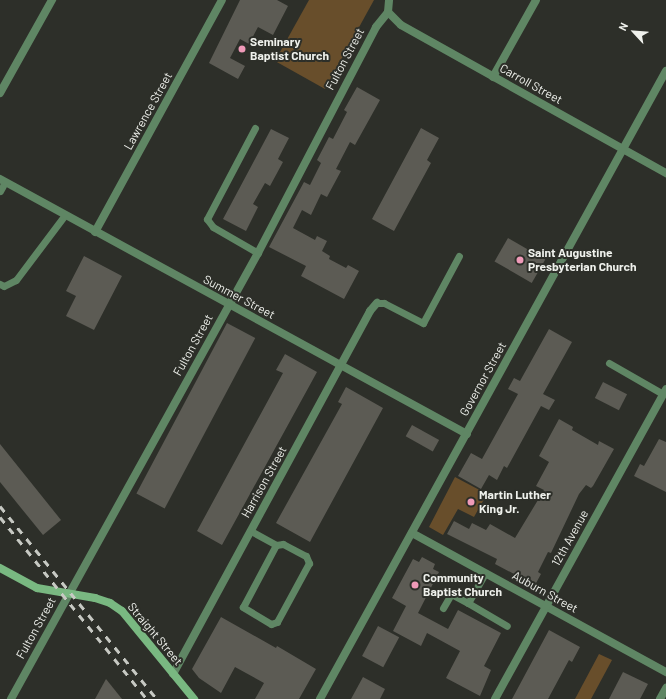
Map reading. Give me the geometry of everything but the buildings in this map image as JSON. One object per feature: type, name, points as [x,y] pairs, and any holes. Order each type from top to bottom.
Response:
[{"type":"main road","name":"Straight Street","points":[[0,568],[38,588],[68,595],[95,598],[110,603],[122,611],[194,699]]},
{"type":"street","points":[[0,93],[52,0]]},
{"type":"street","name":"Lawrence Street","points":[[95,232],[222,0]]},
{"type":"street","points":[[388,12],[389,0]]},
{"type":"street","points":[[493,77],[536,0]]},
{"type":"street","name":"Carroll Street","points":[[388,12],[401,25],[666,173]]},
{"type":"street","name":"Fulton Street","points":[[11,699],[258,253],[376,27],[388,12]]},
{"type":"street","name":"Governor Street","points":[[320,699],[666,71]]},
{"type":"street","name":"Summer Street","points":[[3,181],[64,216],[467,434]]},
{"type":"street","name":"Harrison Street","points":[[173,674],[370,311],[377,303]]},
{"type":"street","name":"12th Avenue","points":[[495,699],[665,391]]},
{"type":"street","name":"Auburn Street","points":[[412,533],[666,672]]},
{"type":"street","points":[[660,699],[666,688]]},
{"type":"lane","points":[[255,128],[207,219],[213,228],[258,253]]},
{"type":"lane","points":[[0,191],[3,181]]},
{"type":"lane","points":[[0,284],[4,286],[16,280],[64,216]]},
{"type":"lane","points":[[377,303],[384,303],[422,323],[459,256]]},
{"type":"lane","points":[[609,363],[665,391]]},
{"type":"lane","points":[[251,531],[276,545],[283,544],[306,556],[310,563],[277,622],[271,624],[243,607],[276,545]]},
{"type":"lane","points":[[468,603],[485,573]]},
{"type":"lane","points":[[443,608],[451,594],[507,626]]},
{"type":"shaded area","points":[[309,0],[374,0],[325,89],[275,61]]},
{"type":"shaded area","points":[[455,477],[487,494],[474,517],[458,509],[443,535],[429,527]]},
{"type":"shaded area","points":[[599,654],[612,660],[591,699],[575,699]]},
{"type":"railway","points":[[0,506],[157,699]]},
{"type":"railway","points":[[0,517],[147,699]]},
{"type":"place","name":"Seminary Baptist Church","points":[[242,49]]},
{"type":"place","name":"Saint Augustine Presbyterian Church","points":[[520,260]]},
{"type":"place","name":"Martin Luther King Jr.","points":[[471,502]]},
{"type":"place","name":"Community Baptist Church","points":[[415,585]]}]
